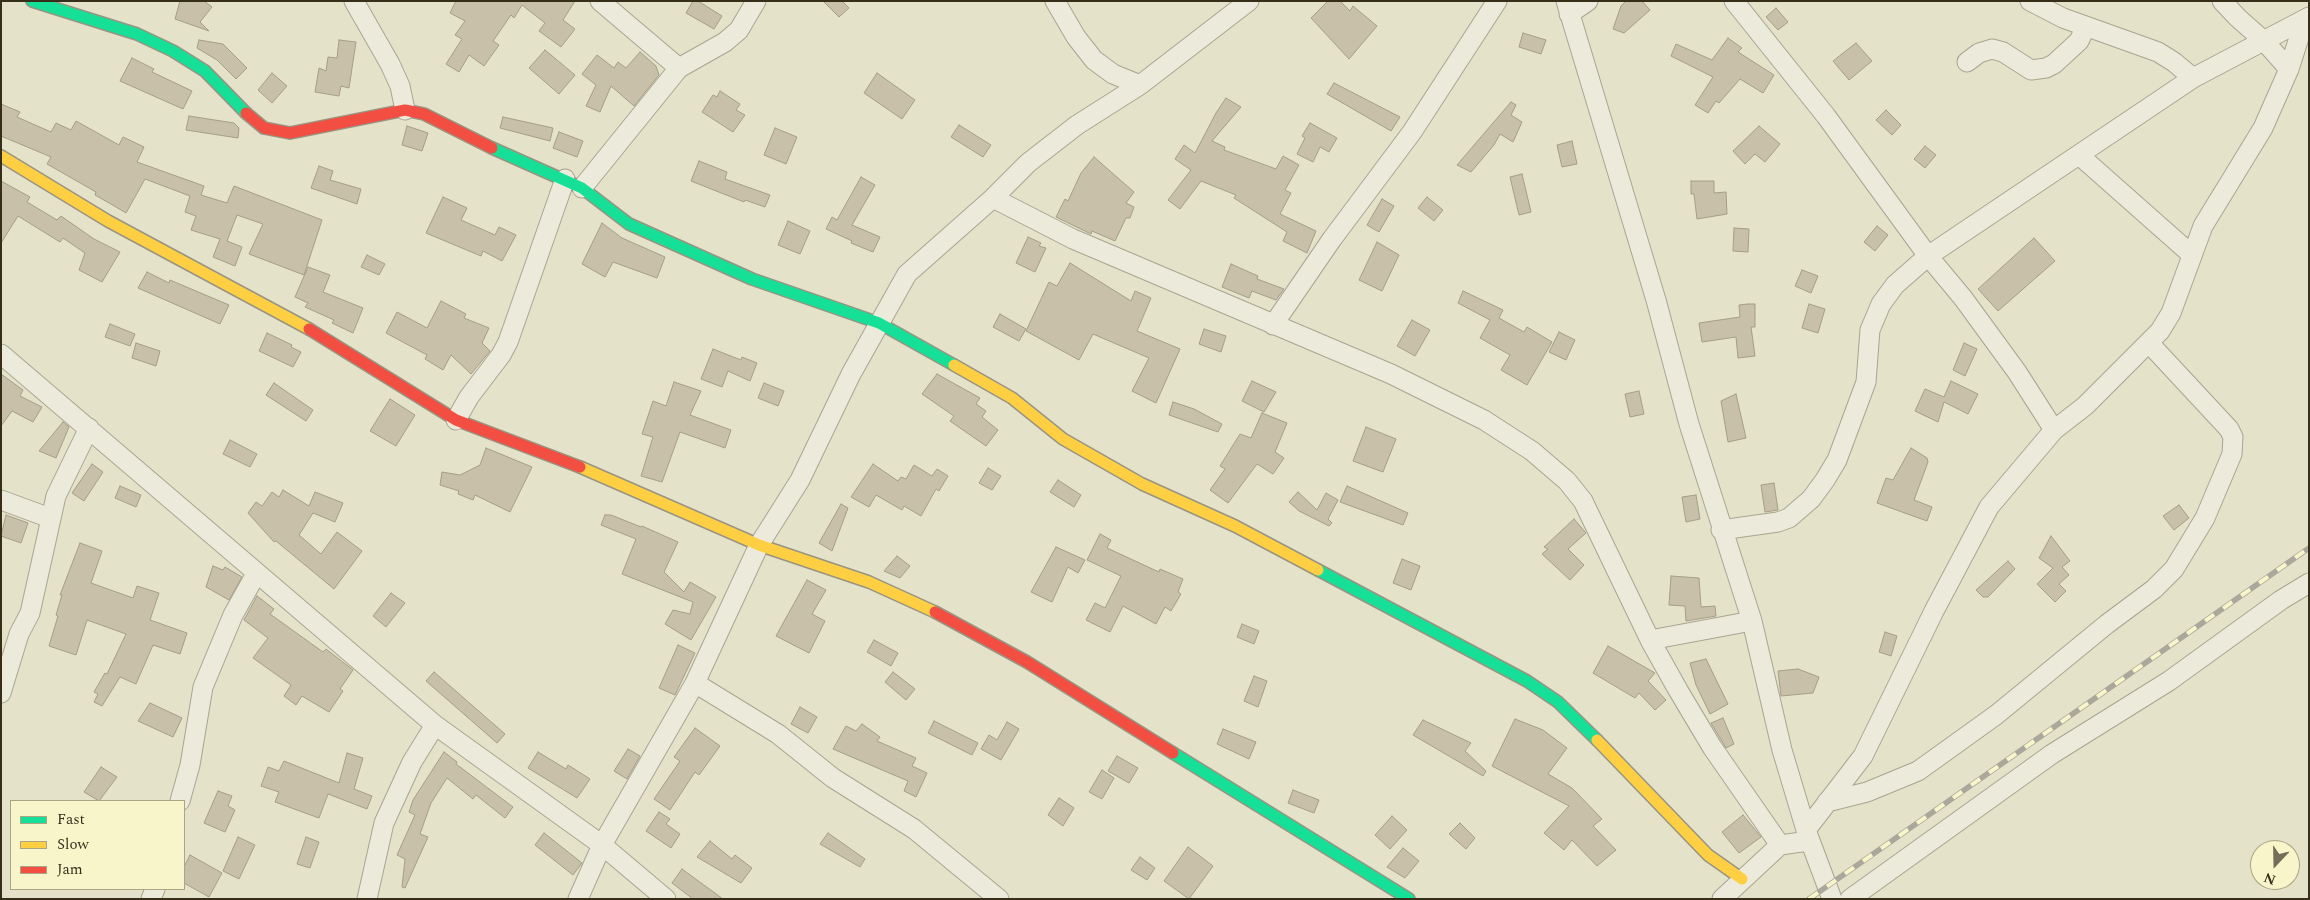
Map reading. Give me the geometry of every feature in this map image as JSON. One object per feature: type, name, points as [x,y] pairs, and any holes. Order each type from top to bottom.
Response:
[{"type":"street","points":[[32,1],[137,34],[173,51],[205,71],[252,120],[264,128],[290,133],[405,110],[433,118],[509,156],[582,188],[638,228],[752,279],[879,323],[1012,398],[1063,440],[1142,484],[1235,526],[1527,682],[1575,717],[1708,855],[1742,879]]},
{"type":"street","points":[[354,1],[390,64],[400,86],[405,110]]},
{"type":"street","points":[[600,1],[679,68]]},
{"type":"street","points":[[582,188],[679,68],[692,62],[739,30],[756,1]]},
{"type":"street","points":[[1055,1],[1076,37],[1094,60],[1113,74],[1140,86]]},
{"type":"street","points":[[578,899],[602,844],[695,683],[759,544],[800,480],[850,374],[907,274],[979,208],[993,198],[1028,163],[1077,125],[1140,86],[1249,1]]},
{"type":"street","points":[[1273,325],[1332,239],[1412,132],[1497,1]]},
{"type":"street","points":[[1588,1],[1567,8],[1656,300],[1689,424],[1721,530],[1752,621],[1782,750],[1808,835],[1832,899]]},
{"type":"street","points":[[1734,1],[1826,116],[1928,256],[1963,298],[2017,372],[2054,430]]},
{"type":"street","points":[[2030,1],[2086,26],[2158,52],[2174,62],[2193,78]]},
{"type":"street","points":[[2222,1],[2264,41],[2289,69]]},
{"type":"street","points":[[1721,530],[1778,522],[1789,518],[1811,499],[1837,460],[1866,382],[1870,330],[1881,304],[1895,285],[1928,256],[2193,78],[2307,18]]},
{"type":"street","points":[[1722,899],[1780,845],[1808,835],[1827,802],[1863,756],[1934,611],[1989,507],[2054,430],[2085,406],[2160,332],[2171,313],[2203,226],[2263,128],[2289,69],[2307,18]]},
{"type":"street","points":[[1967,62],[1979,53],[1992,49],[2003,52],[2031,70],[2046,68],[2054,64],[2079,40],[2086,26]]},
{"type":"street","points":[[2079,155],[2192,255]]},
{"type":"street","points":[[1,156],[108,221],[332,341],[456,420],[582,468],[759,544],[869,582],[945,617],[1028,662],[1409,899]]},
{"type":"street","points":[[456,420],[469,397],[501,355],[508,342],[565,179]]},
{"type":"street","points":[[993,198],[1073,239],[1391,374],[1484,420],[1532,451],[1567,481],[1583,501],[1650,640],[1712,747],[1780,845]]},
{"type":"street","points":[[1827,802],[1866,792],[1918,771],[1996,715],[2107,624],[2154,589],[2174,570],[2205,518],[2232,454],[2233,437],[2229,429],[2149,343]]},
{"type":"street","points":[[1,354],[256,574],[436,725],[602,844],[666,899]]},
{"type":"street","points":[[1,693],[19,634],[30,613],[56,496],[89,428]]},
{"type":"street","points":[[1,500],[50,518]]},
{"type":"street","points":[[180,800],[190,765],[203,688],[233,615],[256,574]]},
{"type":"street","points":[[1850,899],[2052,754],[2153,691],[2281,600],[2309,583]]},
{"type":"street","points":[[1650,640],[1752,621]]},
{"type":"street","points":[[695,683],[778,734],[833,778],[914,829],[999,899]]},
{"type":"street","points":[[367,899],[384,823],[412,762],[436,725]]},
{"type":"building","points":[[180,1],[204,1],[212,7],[200,22],[209,31],[175,19]]},
{"type":"building","points":[[456,1],[575,1],[563,20],[575,29],[561,47],[539,31],[545,23],[522,5],[514,18],[511,15],[493,41],[499,45],[484,66],[469,55],[459,72],[446,64],[462,39],[455,35],[465,21],[450,13]]},
{"type":"building","points":[[693,1],[698,1],[722,16],[714,29],[686,13]]},
{"type":"building","points":[[823,1],[842,1],[849,8],[839,17]]},
{"type":"building","points":[[1328,1],[1340,1],[1350,11],[1353,6],[1377,26],[1349,59],[1311,18]]},
{"type":"building","points":[[1626,1],[1642,1],[1650,10],[1624,33],[1613,29],[1621,6]]},
{"type":"building","points":[[1776,8],[1788,22],[1778,30],[1766,17]]},
{"type":"building","points":[[1523,33],[1546,40],[1541,54],[1519,47]]},
{"type":"building","points":[[1728,38],[1742,48],[1738,52],[1774,75],[1763,93],[1740,79],[1719,103],[1716,101],[1708,113],[1695,105],[1713,77],[1671,56],[1676,44],[1712,60]]},
{"type":"building","points":[[199,40],[223,44],[247,68],[236,79],[217,60],[197,48]]},
{"type":"building","points":[[339,40],[356,42],[349,88],[341,86],[339,96],[315,92],[319,68],[326,71],[328,57],[337,58]]},
{"type":"building","points":[[1856,43],[1872,61],[1849,80],[1833,61]]},
{"type":"building","points":[[545,50],[575,75],[559,94],[529,68]]},
{"type":"building","points":[[640,52],[656,66],[659,75],[634,106],[611,86],[600,112],[586,106],[596,85],[582,74],[597,55],[614,68],[618,62],[626,68]]},
{"type":"building","points":[[132,58],[154,69],[152,72],[192,91],[183,109],[120,81]]},
{"type":"building","points":[[272,73],[287,86],[272,103],[258,90]]},
{"type":"building","points":[[877,73],[915,100],[902,119],[864,93]]},
{"type":"building","points":[[1334,83],[1400,117],[1391,131],[1327,94]]},
{"type":"building","points":[[720,91],[740,104],[736,110],[745,115],[733,132],[702,112],[713,95],[717,97]]},
{"type":"building","points":[[1226,98],[1241,107],[1212,141],[1225,147],[1224,150],[1276,169],[1283,156],[1299,165],[1285,190],[1291,193],[1280,214],[1316,231],[1307,253],[1283,241],[1287,232],[1234,198],[1236,195],[1201,181],[1180,209],[1168,200],[1191,170],[1175,159],[1184,145],[1195,153]]},
{"type":"building","points":[[1511,102],[1516,105],[1511,115],[1522,122],[1513,142],[1500,134],[1494,145],[1471,172],[1457,165]]},
{"type":"building","points":[[1,104],[20,112],[17,117],[51,132],[56,123],[71,130],[76,121],[119,145],[123,137],[144,147],[137,162],[204,186],[201,195],[227,203],[234,186],[322,220],[304,275],[249,254],[263,224],[237,215],[227,241],[242,247],[235,266],[213,257],[220,239],[191,230],[196,216],[185,212],[190,196],[145,179],[126,213],[95,195],[96,192],[47,164],[51,157],[1,136]]},
{"type":"building","points":[[1886,110],[1901,125],[1892,135],[1876,120]]},
{"type":"building","points":[[189,116],[234,123],[239,128],[238,138],[186,130]]},
{"type":"building","points":[[503,117],[553,128],[550,141],[500,128]]},
{"type":"building","points":[[1310,123],[1337,138],[1329,152],[1320,147],[1313,162],[1297,154],[1305,138],[1302,136]]},
{"type":"building","points":[[959,125],[991,145],[983,157],[951,137]]},
{"type":"building","points":[[407,126],[428,133],[422,151],[402,145]]},
{"type":"building","points":[[1759,126],[1780,144],[1765,162],[1755,154],[1745,164],[1733,151]]},
{"type":"building","points":[[775,128],[797,137],[786,164],[764,155]]},
{"type":"building","points":[[559,132],[583,141],[577,157],[553,148]]},
{"type":"building","points":[[1572,141],[1577,164],[1562,167],[1557,145]]},
{"type":"building","points":[[1925,146],[1936,155],[1925,168],[1914,159]]},
{"type":"building","points":[[1094,157],[1134,192],[1126,203],[1134,207],[1130,218],[1126,218],[1115,241],[1092,231],[1091,234],[1056,217],[1065,199],[1068,201],[1081,173]]},
{"type":"building","points":[[699,161],[727,172],[725,179],[770,195],[765,207],[745,200],[744,202],[691,181]]},
{"type":"building","points":[[319,166],[333,171],[330,180],[361,189],[357,204],[311,188]]},
{"type":"building","points":[[1522,174],[1531,212],[1519,215],[1510,177]]},
{"type":"building","points":[[861,177],[875,185],[852,225],[880,237],[873,252],[851,243],[852,241],[826,229],[832,217],[837,220]]},
{"type":"building","points":[[1,181],[30,197],[27,202],[57,220],[61,216],[94,239],[120,252],[102,282],[79,270],[85,253],[63,238],[60,242],[18,216],[1,243]]},
{"type":"building","points":[[1691,181],[1714,181],[1714,193],[1726,192],[1727,214],[1697,219],[1694,194],[1691,194]]},
{"type":"building","points":[[443,197],[467,208],[461,220],[495,235],[499,227],[516,235],[502,261],[483,251],[481,256],[426,233]]},
{"type":"building","points":[[1427,197],[1443,210],[1434,221],[1418,208]]},
{"type":"building","points":[[1382,199],[1394,206],[1379,232],[1367,225]]},
{"type":"building","points":[[788,221],[810,231],[800,254],[778,245]]},
{"type":"building","points":[[602,223],[622,238],[665,257],[657,278],[613,262],[605,277],[582,264]]},
{"type":"building","points":[[1877,226],[1888,235],[1875,251],[1864,242]]},
{"type":"building","points":[[1734,228],[1749,229],[1748,252],[1733,251]]},
{"type":"building","points":[[1028,237],[1041,243],[1039,246],[1046,248],[1035,272],[1016,263]]},
{"type":"building","points":[[2034,238],[2055,261],[1998,311],[1978,289]]},
{"type":"building","points":[[1377,242],[1399,255],[1382,291],[1359,280]]},
{"type":"building","points":[[367,255],[385,264],[379,275],[361,267]]},
{"type":"building","points":[[1070,263],[1131,301],[1135,291],[1151,298],[1137,331],[1180,349],[1156,403],[1132,391],[1149,358],[1093,334],[1079,360],[1026,331],[1049,282],[1057,286]]},
{"type":"building","points":[[1231,264],[1258,276],[1257,279],[1284,289],[1276,300],[1252,291],[1249,298],[1222,287]]},
{"type":"building","points":[[308,267],[330,275],[323,292],[363,308],[353,333],[332,323],[334,320],[305,307],[308,303],[295,297]]},
{"type":"building","points":[[1802,270],[1818,276],[1811,293],[1795,286]]},
{"type":"building","points":[[147,272],[169,283],[170,280],[229,305],[220,324],[138,288]]},
{"type":"building","points":[[1463,291],[1503,310],[1499,318],[1524,332],[1527,327],[1552,342],[1527,385],[1501,370],[1510,355],[1480,338],[1490,320],[1458,303]]},
{"type":"building","points":[[441,301],[466,314],[464,318],[489,328],[482,343],[490,351],[471,374],[451,355],[443,370],[425,359],[427,355],[386,333],[397,312],[427,328]]},
{"type":"building","points":[[1755,304],[1755,327],[1751,327],[1755,356],[1738,358],[1736,337],[1702,342],[1699,323],[1740,317],[1739,305]]},
{"type":"building","points":[[1809,304],[1825,309],[1818,333],[1802,328]]},
{"type":"building","points":[[1000,314],[1026,329],[1019,341],[993,327]]},
{"type":"building","points":[[1412,320],[1430,330],[1415,356],[1397,346]]},
{"type":"building","points":[[110,324],[135,334],[130,346],[105,337]]},
{"type":"building","points":[[1204,329],[1226,336],[1221,352],[1199,344]]},
{"type":"building","points":[[1559,332],[1575,340],[1566,360],[1549,352]]},
{"type":"building","points":[[267,333],[292,345],[291,347],[301,352],[293,367],[259,351]]},
{"type":"building","points":[[136,343],[160,351],[156,366],[132,358]]},
{"type":"building","points":[[1964,343],[1977,349],[1965,376],[1953,370]]},
{"type":"building","points":[[713,349],[741,360],[742,357],[757,363],[750,381],[728,371],[722,387],[701,379]]},
{"type":"building","points":[[1,374],[23,390],[20,396],[42,407],[33,422],[12,411],[1,426]]},
{"type":"building","points":[[937,374],[980,398],[976,404],[986,411],[982,417],[998,430],[986,446],[950,421],[954,416],[922,394]]},
{"type":"building","points":[[1252,381],[1276,392],[1264,412],[1242,401]]},
{"type":"building","points":[[1951,381],[1978,394],[1968,414],[1944,402],[1938,422],[1915,411],[1925,389],[1944,397]]},
{"type":"building","points":[[674,382],[701,391],[690,415],[731,430],[725,448],[680,432],[662,482],[641,476],[653,437],[642,434],[653,401],[666,406]]},
{"type":"building","points":[[274,383],[313,410],[306,421],[266,395]]},
{"type":"building","points":[[764,383],[784,391],[778,406],[758,398]]},
{"type":"building","points":[[1639,391],[1644,414],[1630,417],[1625,394]]},
{"type":"building","points":[[1736,394],[1746,438],[1728,442],[1721,401]]},
{"type":"building","points":[[390,399],[415,415],[396,446],[370,431]]},
{"type":"building","points":[[1173,402],[1194,409],[1222,424],[1218,432],[1169,415]]},
{"type":"building","points":[[1262,413],[1287,423],[1275,452],[1284,458],[1273,474],[1257,464],[1228,503],[1210,490],[1225,469],[1220,466],[1240,434],[1251,438]]},
{"type":"building","points":[[63,422],[69,427],[56,458],[39,451]]},
{"type":"building","points":[[1366,427],[1396,439],[1383,472],[1353,461]]},
{"type":"building","points":[[230,440],[257,454],[250,467],[223,454]]},
{"type":"building","points":[[486,448],[532,467],[510,512],[475,495],[473,500],[458,494],[459,491],[440,485],[442,472],[460,475],[480,465]]},
{"type":"building","points":[[1911,448],[1927,458],[1928,462],[1914,500],[1932,507],[1927,521],[1877,503],[1886,478],[1893,480]]},
{"type":"building","points":[[92,464],[103,472],[84,501],[72,493]]},
{"type":"building","points":[[873,464],[898,481],[901,477],[906,479],[914,465],[932,476],[937,469],[948,476],[939,491],[936,489],[921,516],[904,506],[902,510],[876,495],[869,507],[851,497]]},
{"type":"building","points":[[988,468],[1001,476],[992,490],[979,483]]},
{"type":"building","points":[[1058,480],[1081,495],[1074,507],[1050,492]]},
{"type":"building","points":[[1774,483],[1778,510],[1765,512],[1761,485]]},
{"type":"building","points":[[120,486],[141,495],[136,507],[115,498]]},
{"type":"building","points":[[1347,486],[1408,513],[1403,525],[1340,502]]},
{"type":"building","points":[[283,490],[309,506],[315,492],[343,503],[335,522],[313,513],[299,535],[321,554],[337,532],[362,551],[334,589],[276,541],[274,542],[248,513],[256,502],[262,506],[272,492],[279,497]]},
{"type":"building","points":[[1298,492],[1317,510],[1326,493],[1338,500],[1328,519],[1332,523],[1329,526],[1299,511],[1289,502]]},
{"type":"building","points":[[1696,495],[1700,519],[1686,522],[1682,497]]},
{"type":"building","points":[[841,504],[848,508],[832,551],[819,543]]},
{"type":"building","points":[[2179,505],[2189,518],[2174,530],[2163,516]]},
{"type":"building","points":[[6,515],[28,523],[21,543],[1,536]]},
{"type":"building","points":[[605,515],[611,515],[642,526],[678,542],[664,572],[684,592],[690,582],[716,597],[691,640],[665,624],[673,610],[690,614],[693,602],[622,574],[636,539],[601,525]]},
{"type":"building","points":[[1574,519],[1586,533],[1568,549],[1584,565],[1570,580],[1542,554],[1548,549],[1544,547]]},
{"type":"building","points":[[1100,534],[1111,540],[1107,548],[1159,572],[1160,569],[1183,579],[1178,592],[1181,594],[1171,611],[1165,607],[1156,624],[1123,606],[1110,632],[1086,620],[1095,603],[1105,608],[1121,576],[1087,560]]},
{"type":"building","points":[[2051,536],[2070,561],[2062,567],[2069,575],[2059,584],[2066,591],[2055,602],[2037,584],[2053,568],[2039,558]]},
{"type":"building","points":[[80,543],[102,551],[91,583],[133,598],[137,586],[159,593],[150,620],[187,633],[180,654],[153,645],[136,684],[120,677],[102,706],[94,702],[98,694],[94,692],[105,673],[107,674],[126,634],[87,620],[76,655],[49,646],[58,616],[56,615],[62,595],[60,595]]},
{"type":"building","points":[[1056,547],[1085,560],[1078,573],[1068,567],[1052,602],[1031,592]]},
{"type":"building","points":[[897,556],[910,566],[900,578],[884,571]]},
{"type":"building","points":[[1402,559],[1420,566],[1411,590],[1393,583]]},
{"type":"building","points":[[2008,561],[2015,569],[1988,597],[1983,597],[1976,590]]},
{"type":"building","points":[[213,566],[223,570],[225,567],[242,577],[229,600],[206,587]]},
{"type":"building","points":[[1671,576],[1699,578],[1701,607],[1715,606],[1716,616],[1686,621],[1685,606],[1669,605]]},
{"type":"building","points":[[807,580],[826,590],[812,614],[825,621],[809,653],[776,636]]},
{"type":"building","points":[[391,593],[405,603],[386,627],[373,616]]},
{"type":"building","points":[[257,596],[274,609],[270,614],[323,652],[326,649],[353,670],[340,689],[343,691],[329,712],[302,696],[296,705],[284,696],[291,685],[253,658],[268,638],[244,620]]},
{"type":"building","points":[[1242,624],[1259,631],[1254,644],[1237,637]]},
{"type":"building","points":[[1885,632],[1897,636],[1891,656],[1879,652]]},
{"type":"building","points":[[874,640],[898,653],[891,666],[867,652]]},
{"type":"building","points":[[678,645],[695,653],[675,695],[659,688]]},
{"type":"building","points":[[1608,646],[1655,673],[1648,681],[1666,700],[1655,710],[1639,693],[1635,698],[1593,673]]},
{"type":"building","points":[[1706,659],[1728,704],[1710,714],[1696,685],[1690,663]]},
{"type":"building","points":[[1798,669],[1819,677],[1813,693],[1781,696],[1778,671]]},
{"type":"building","points":[[434,672],[505,734],[497,743],[426,681]]},
{"type":"building","points":[[893,672],[915,689],[906,700],[885,682]]},
{"type":"building","points":[[1254,676],[1267,681],[1258,707],[1244,701]]},
{"type":"building","points":[[150,703],[182,718],[173,737],[138,721]]},
{"type":"building","points":[[800,707],[817,717],[808,733],[791,724]]},
{"type":"building","points":[[1723,718],[1734,744],[1726,748],[1711,723]]},
{"type":"building","points":[[1515,719],[1543,730],[1567,748],[1548,774],[1572,788],[1602,819],[1593,826],[1616,850],[1597,866],[1572,840],[1564,850],[1544,833],[1569,806],[1492,766]]},
{"type":"building","points":[[1423,720],[1471,743],[1465,751],[1486,771],[1483,776],[1413,735]]},
{"type":"building","points":[[934,721],[978,743],[972,755],[928,733]]},
{"type":"building","points":[[1007,722],[1019,729],[1001,760],[981,749],[989,735],[997,740]]},
{"type":"building","points":[[862,724],[880,737],[877,741],[916,758],[912,766],[927,773],[916,797],[904,791],[908,781],[833,749],[846,726],[856,731]]},
{"type":"building","points":[[695,728],[720,746],[699,775],[695,772],[670,810],[654,799],[680,761],[674,757]]},
{"type":"building","points":[[1223,729],[1256,742],[1249,759],[1217,744]]},
{"type":"building","points":[[628,749],[640,756],[627,779],[614,771]]},
{"type":"building","points":[[444,752],[457,762],[456,764],[513,807],[505,818],[476,795],[473,799],[447,778],[431,803],[420,834],[428,837],[405,888],[402,887],[405,859],[397,855],[415,815],[409,812],[413,800]]},
{"type":"building","points":[[538,752],[566,769],[568,765],[590,779],[577,798],[528,768]]},
{"type":"building","points":[[347,753],[363,758],[354,789],[372,796],[367,809],[328,794],[319,818],[275,802],[279,792],[261,786],[268,767],[279,771],[284,761],[339,783]]},
{"type":"building","points":[[1117,756],[1138,768],[1129,783],[1108,771]]},
{"type":"building","points":[[101,767],[117,777],[100,800],[84,792]]},
{"type":"building","points":[[1102,770],[1114,778],[1102,799],[1089,792]]},
{"type":"building","points":[[1293,790],[1319,800],[1314,813],[1288,803]]},
{"type":"building","points":[[218,791],[232,796],[228,806],[235,810],[225,832],[204,823]]},
{"type":"building","points":[[1059,798],[1074,808],[1063,826],[1048,815]]},
{"type":"building","points":[[659,812],[670,819],[666,824],[680,834],[671,848],[646,831]]},
{"type":"building","points":[[1743,815],[1761,837],[1739,853],[1722,832]]},
{"type":"building","points":[[1392,816],[1407,830],[1390,849],[1375,835]]},
{"type":"building","points":[[1460,823],[1475,838],[1466,849],[1449,834]]},
{"type":"building","points":[[544,833],[582,863],[573,875],[535,845]]},
{"type":"building","points":[[828,833],[865,859],[860,867],[820,844]]},
{"type":"building","points":[[238,837],[255,845],[239,879],[223,871]]},
{"type":"building","points":[[306,837],[319,842],[310,868],[297,864]]},
{"type":"building","points":[[710,841],[732,859],[735,855],[752,868],[741,883],[697,857]]},
{"type":"building","points":[[1188,847],[1213,866],[1189,899],[1164,881]]},
{"type":"building","points":[[1403,848],[1419,861],[1405,878],[1387,867]]},
{"type":"building","points":[[190,855],[222,873],[209,897],[185,884],[185,865]]},
{"type":"building","points":[[1140,857],[1155,868],[1147,880],[1131,870]]},
{"type":"building","points":[[682,869],[723,899],[693,899],[672,883]]},
{"type":"railway","points":[[1809,899],[2309,548]]},
{"type":"traffic: fast","points":[[32,1],[137,34],[173,51],[205,71],[246,113]]},
{"type":"traffic: fast","points":[[492,148],[582,188],[629,224],[752,279],[879,323],[954,365]]},
{"type":"traffic: fast","points":[[1318,570],[1527,681],[1558,702],[1597,740]]},
{"type":"traffic: fast","points":[[1173,753],[1409,899]]},
{"type":"traffic: slow","points":[[1,156],[108,221],[309,329]]},
{"type":"traffic: slow","points":[[954,365],[1012,398],[1063,439],[1142,484],[1235,526],[1318,570]]},
{"type":"traffic: slow","points":[[580,467],[759,545],[869,582],[935,612]]},
{"type":"traffic: slow","points":[[1597,740],[1708,855],[1742,879]]},
{"type":"traffic: jam","points":[[246,113],[264,128],[290,133],[405,110],[424,114],[492,148]]},
{"type":"traffic: jam","points":[[309,329],[456,420],[580,467]]},
{"type":"traffic: jam","points":[[935,612],[1027,662],[1173,753]]}]
